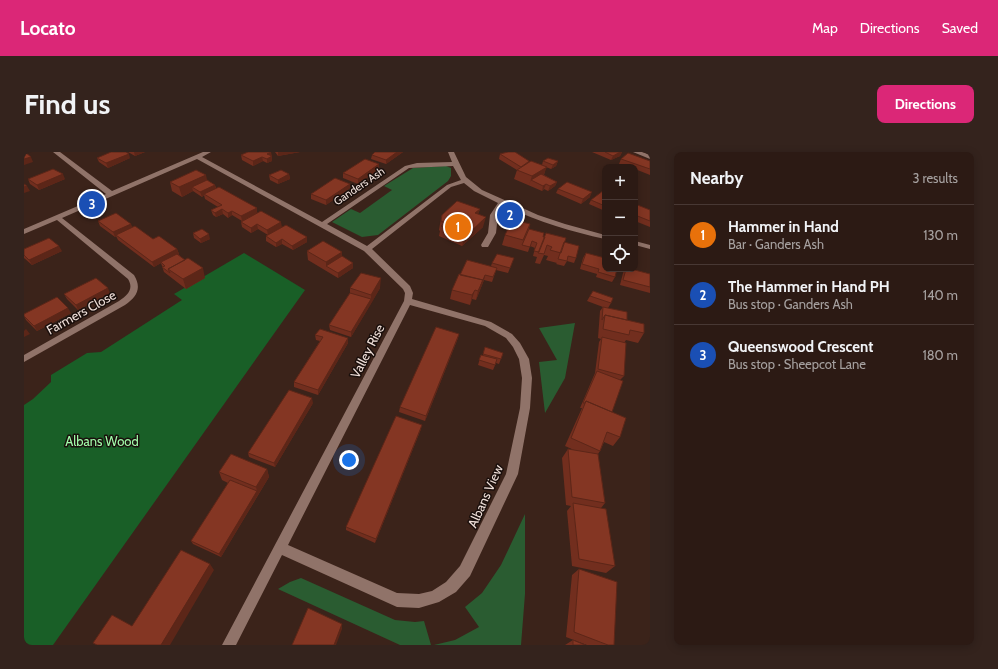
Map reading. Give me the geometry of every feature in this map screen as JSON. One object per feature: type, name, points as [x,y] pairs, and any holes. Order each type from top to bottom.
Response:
[{"type":"street","points":[[56,152],[111,194]]},
{"type":"street","points":[[24,232],[208,152]]},
{"type":"street","points":[[451,152],[459,173],[465,181],[473,187],[502,202],[555,224],[602,236]]},
{"type":"street","points":[[636,152],[650,157]]},
{"type":"street","points":[[197,157],[367,249],[407,288],[409,293],[408,301]]},
{"type":"street","name":"Ganders Ash","points":[[323,224],[407,167],[417,165],[455,164]]},
{"type":"street","points":[[367,249],[449,186],[465,181]]},
{"type":"street","points":[[485,245],[492,232],[494,215],[502,202]]},
{"type":"street","name":"Farmers Close","points":[[24,359],[129,300],[135,288],[135,282],[131,277],[57,217]]},
{"type":"street","points":[[638,244],[650,247]]},
{"type":"street","name":"Albans View","points":[[280,548],[397,600],[419,600],[434,597],[451,587],[465,571],[512,474],[525,408],[527,378],[524,359],[517,345],[509,336],[499,329],[488,324],[408,301]]},
{"type":"street","name":"Valley Rise","points":[[229,645],[408,301]]},
{"type":"green space","points":[[446,166],[451,168],[451,176],[448,181],[378,235],[362,237],[332,222],[351,209],[360,213],[392,190],[384,186],[413,168]]},
{"type":"green space","name":"Albans Wood","points":[[244,253],[305,290],[53,645],[24,645],[24,405],[33,399],[51,382],[51,375],[87,353],[101,352],[182,300],[174,294]]},
{"type":"green space","points":[[575,323],[565,378],[545,413],[539,362],[557,360],[539,328]]},
{"type":"green space","points":[[525,514],[525,594],[521,645],[434,645],[455,640],[479,627],[465,607],[482,593],[501,565]]},
{"type":"green space","points":[[301,578],[395,620],[415,622],[424,621],[431,645],[400,645],[278,589]]},
{"type":"building","points":[[25,152],[31,157],[24,159]]},
{"type":"building","points":[[111,152],[126,152],[129,154],[106,163],[97,158]]},
{"type":"building","points":[[248,152],[271,152],[267,154],[272,156],[267,159],[262,157],[253,161],[241,155]]},
{"type":"building","points":[[375,152],[397,152],[386,160],[372,155]]},
{"type":"building","points":[[515,152],[529,161],[521,167],[500,154]]},
{"type":"building","points":[[605,152],[620,152],[613,156]]},
{"type":"building","points":[[628,153],[650,161],[650,169],[638,164],[621,159]]},
{"type":"building","points":[[548,158],[558,161],[553,165],[543,161]]},
{"type":"building","points":[[365,159],[379,164],[358,179],[343,173]]},
{"type":"building","points":[[531,161],[547,167],[532,176],[517,170]]},
{"type":"building","points":[[53,169],[63,174],[37,185],[28,179]]},
{"type":"building","points":[[196,170],[206,175],[179,187],[170,182]]},
{"type":"building","points":[[281,170],[289,174],[278,180],[269,175]]},
{"type":"building","points":[[541,174],[557,182],[550,186],[546,184],[543,186],[531,180]]},
{"type":"building","points":[[335,178],[350,184],[326,200],[311,194]]},
{"type":"building","points":[[207,180],[215,185],[200,192],[192,187]]},
{"type":"building","points":[[567,182],[592,192],[583,199],[558,189]]},
{"type":"building","points":[[219,187],[257,208],[241,216],[232,211],[228,213],[222,209],[215,213],[211,210],[222,205],[204,194]]},
{"type":"building","points":[[602,192],[602,205],[591,200]]},
{"type":"building","points":[[457,201],[480,209],[475,213],[486,217],[465,237],[441,226],[445,223],[441,221],[442,215]]},
{"type":"building","points":[[638,205],[650,210],[650,221],[638,216]]},
{"type":"building","points":[[261,211],[281,222],[267,230],[257,224],[251,228],[241,222]]},
{"type":"building","points":[[116,213],[131,224],[113,232],[98,221]]},
{"type":"building","points":[[515,220],[530,224],[523,240],[505,235],[511,222],[514,222]]},
{"type":"building","points":[[286,225],[307,237],[292,246],[282,239],[276,243],[266,236]]},
{"type":"building","points":[[135,226],[153,239],[159,236],[177,249],[152,262],[116,235]]},
{"type":"building","points":[[202,229],[209,234],[200,239],[193,233]]},
{"type":"building","points":[[529,229],[544,233],[543,237],[545,237],[539,252],[534,251],[537,243],[532,241],[530,247],[522,245]]},
{"type":"building","points":[[546,233],[566,238],[561,253],[550,250],[552,247],[547,245],[544,254],[538,253]]},
{"type":"building","points":[[49,238],[59,246],[29,260],[24,255],[24,249]]},
{"type":"building","points":[[323,241],[342,252],[326,262],[307,251]]},
{"type":"building","points":[[564,242],[579,246],[576,258],[568,256],[567,261],[558,259]]},
{"type":"building","points":[[586,253],[602,257],[602,272],[616,272],[615,277],[598,272],[599,269],[582,264]]},
{"type":"building","points":[[177,254],[185,260],[168,269],[170,273],[162,267],[165,266],[161,262]]},
{"type":"building","points":[[497,254],[514,258],[510,268],[492,263]]},
{"type":"building","points":[[342,256],[353,263],[338,273],[326,266]]},
{"type":"building","points":[[188,258],[203,268],[183,279],[168,269]]},
{"type":"building","points":[[467,260],[497,268],[493,277],[485,275],[483,280],[460,275]]},
{"type":"building","points":[[638,271],[650,274],[650,287],[623,280],[625,272]]},
{"type":"building","points":[[361,273],[381,278],[371,295],[350,288]]},
{"type":"building","points":[[459,274],[483,280],[478,291],[475,290],[472,295],[452,290]]},
{"type":"building","points":[[96,278],[108,288],[76,305],[64,294]]},
{"type":"building","points":[[593,291],[613,298],[611,303],[590,296]]},
{"type":"building","points":[[350,293],[371,299],[351,332],[329,325]]},
{"type":"building","points":[[57,297],[68,308],[34,326],[24,316],[24,314]]},
{"type":"building","points":[[603,307],[627,312],[627,320],[605,315],[602,320]]},
{"type":"building","points":[[605,315],[644,324],[644,333],[630,330],[629,335],[603,329]]},
{"type":"building","points":[[436,327],[459,334],[426,416],[400,407]]},
{"type":"building","points":[[320,329],[348,338],[318,390],[294,382],[323,337],[315,335]]},
{"type":"building","points":[[602,337],[626,343],[624,376],[598,369]]},
{"type":"building","points":[[485,347],[503,353],[501,359],[483,354]]},
{"type":"building","points":[[481,355],[497,359],[495,365],[479,360]]},
{"type":"building","points":[[597,371],[623,381],[612,412],[586,401],[583,403]]},
{"type":"building","points":[[289,390],[312,398],[274,463],[248,453]]},
{"type":"building","points":[[586,401],[626,418],[620,437],[607,432],[600,451],[571,438]]},
{"type":"building","points":[[396,416],[422,425],[376,539],[346,527]]},
{"type":"building","points":[[568,449],[598,454],[605,503],[572,497]]},
{"type":"building","points":[[231,454],[267,469],[256,487],[219,472]]},
{"type":"building","points":[[230,480],[257,491],[219,554],[191,541]]},
{"type":"building","points":[[573,503],[606,509],[615,566],[579,559]]},
{"type":"building","points":[[181,550],[210,564],[161,645],[97,645],[93,643],[112,615],[132,626]]},
{"type":"building","points":[[579,569],[617,582],[614,645],[608,645],[574,632]]},
{"type":"building","points":[[308,608],[342,624],[334,645],[292,645]]},
{"type":"building","points":[[573,640],[585,645],[573,645]]},
{"type":"place","name":"Queenswood Crescent","points":[[92,204]]},
{"type":"place","name":"The Hammer in Hand PH","points":[[510,215]]},
{"type":"place","name":"Hammer in Hand","points":[[458,227]]}]
